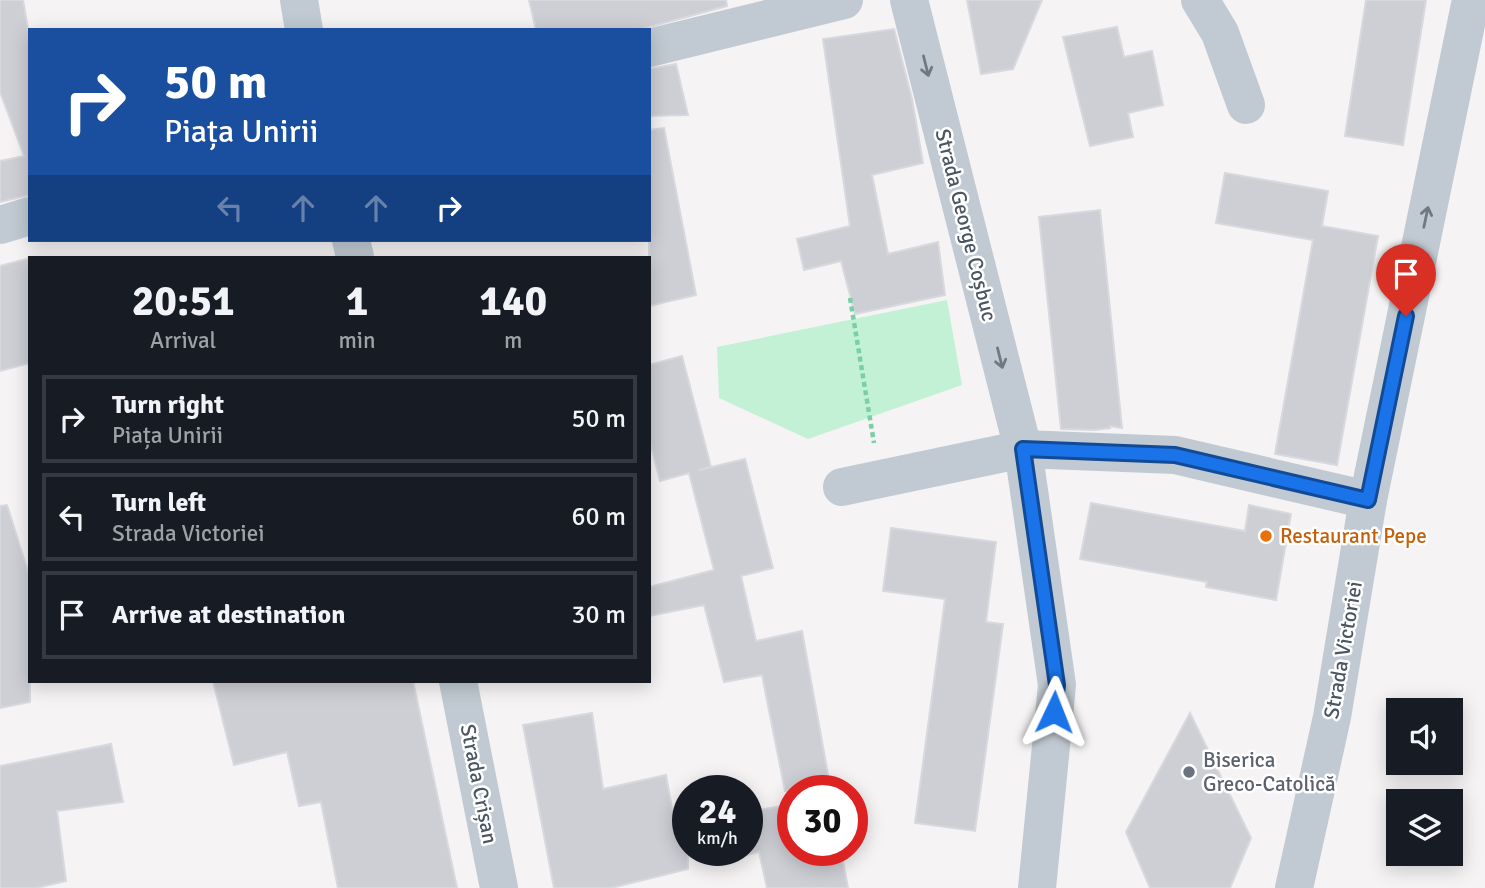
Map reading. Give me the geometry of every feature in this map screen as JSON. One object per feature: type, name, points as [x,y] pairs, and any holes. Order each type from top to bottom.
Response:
[{"type":"street","points":[[299,0],[304,28]]},
{"type":"street","points":[[651,48],[844,0]]},
{"type":"street","name":"Strada George Coșbuc","points":[[909,0],[1023,449],[1057,685],[1037,888]]},
{"type":"street","points":[[1200,0],[1220,33],[1246,105]]},
{"type":"street","name":"Strada Victoriei","points":[[1293,881],[1332,717],[1368,500],[1471,0]]},
{"type":"street","points":[[0,225],[28,217]]},
{"type":"street","points":[[842,487],[1023,449],[1175,455],[1368,500]]},
{"type":"street","name":"Strada Crișan","points":[[458,683],[499,888]]},
{"type":"path","points":[[850,298],[880,479]]},
{"type":"green space","points":[[947,300],[962,385],[808,439],[719,398],[717,347]]},
{"type":"building","points":[[0,0],[23,0],[28,29],[28,195],[0,202],[0,161],[24,156],[0,92]]},
{"type":"building","points":[[529,0],[726,0],[727,6],[645,28],[536,28]]},
{"type":"building","points":[[967,0],[1042,0],[1013,69],[981,74]]},
{"type":"building","points":[[1366,0],[1426,0],[1403,145],[1345,136]]},
{"type":"building","points":[[1117,27],[1124,57],[1152,51],[1163,105],[1128,113],[1133,137],[1090,146],[1063,37]]},
{"type":"building","points":[[894,29],[912,99],[923,163],[872,175],[888,254],[938,242],[945,295],[855,314],[841,261],[804,270],[797,239],[850,226],[823,39]]},
{"type":"building","points":[[676,64],[688,115],[651,116],[651,69]]},
{"type":"building","points":[[664,128],[696,295],[651,306],[649,242],[651,130]]},
{"type":"building","points":[[1225,173],[1328,191],[1322,226],[1378,236],[1337,465],[1275,454],[1313,240],[1216,223]]},
{"type":"building","points":[[1100,210],[1122,428],[1110,426],[1094,430],[1061,429],[1039,217]]},
{"type":"building","points":[[28,259],[28,364],[0,371],[0,266]]},
{"type":"building","points":[[682,356],[711,467],[699,470],[745,459],[773,568],[741,576],[756,641],[802,631],[828,775],[782,775],[762,675],[724,682],[704,605],[651,616],[651,586],[714,570],[689,473],[660,481],[651,446],[651,364]]},
{"type":"building","points":[[1091,503],[1245,531],[1249,505],[1291,514],[1276,600],[1206,587],[1207,582],[1080,559]]},
{"type":"building","points":[[7,505],[28,572],[30,702],[0,708],[0,506]]},
{"type":"building","points":[[891,528],[996,542],[986,622],[1003,624],[975,831],[915,823],[945,599],[883,591]]},
{"type":"building","points":[[214,683],[413,683],[457,888],[338,888],[321,802],[299,806],[287,752],[234,765]]},
{"type":"building","points":[[592,713],[603,789],[666,775],[672,808],[672,866],[688,866],[688,869],[611,888],[554,888],[523,725]]},
{"type":"building","name":"Biserica Greco-Catolică","points":[[1190,713],[1251,838],[1230,888],[1150,888],[1126,832]]},
{"type":"building","points":[[111,744],[123,802],[57,811],[66,881],[36,888],[0,888],[0,766]]},
{"type":"building","points":[[777,807],[777,866],[844,866],[848,888],[767,888],[762,866],[763,809]]},
{"type":"place","name":"Restaurant Pepe","points":[[1266,536]]},
{"type":"place","name":"Biserica Greco-Catolică","points":[[1189,772]]},
{"type":"route","points":[[1054,712],[1057,685],[1023,449],[1175,455],[1368,500],[1406,316]]}]
